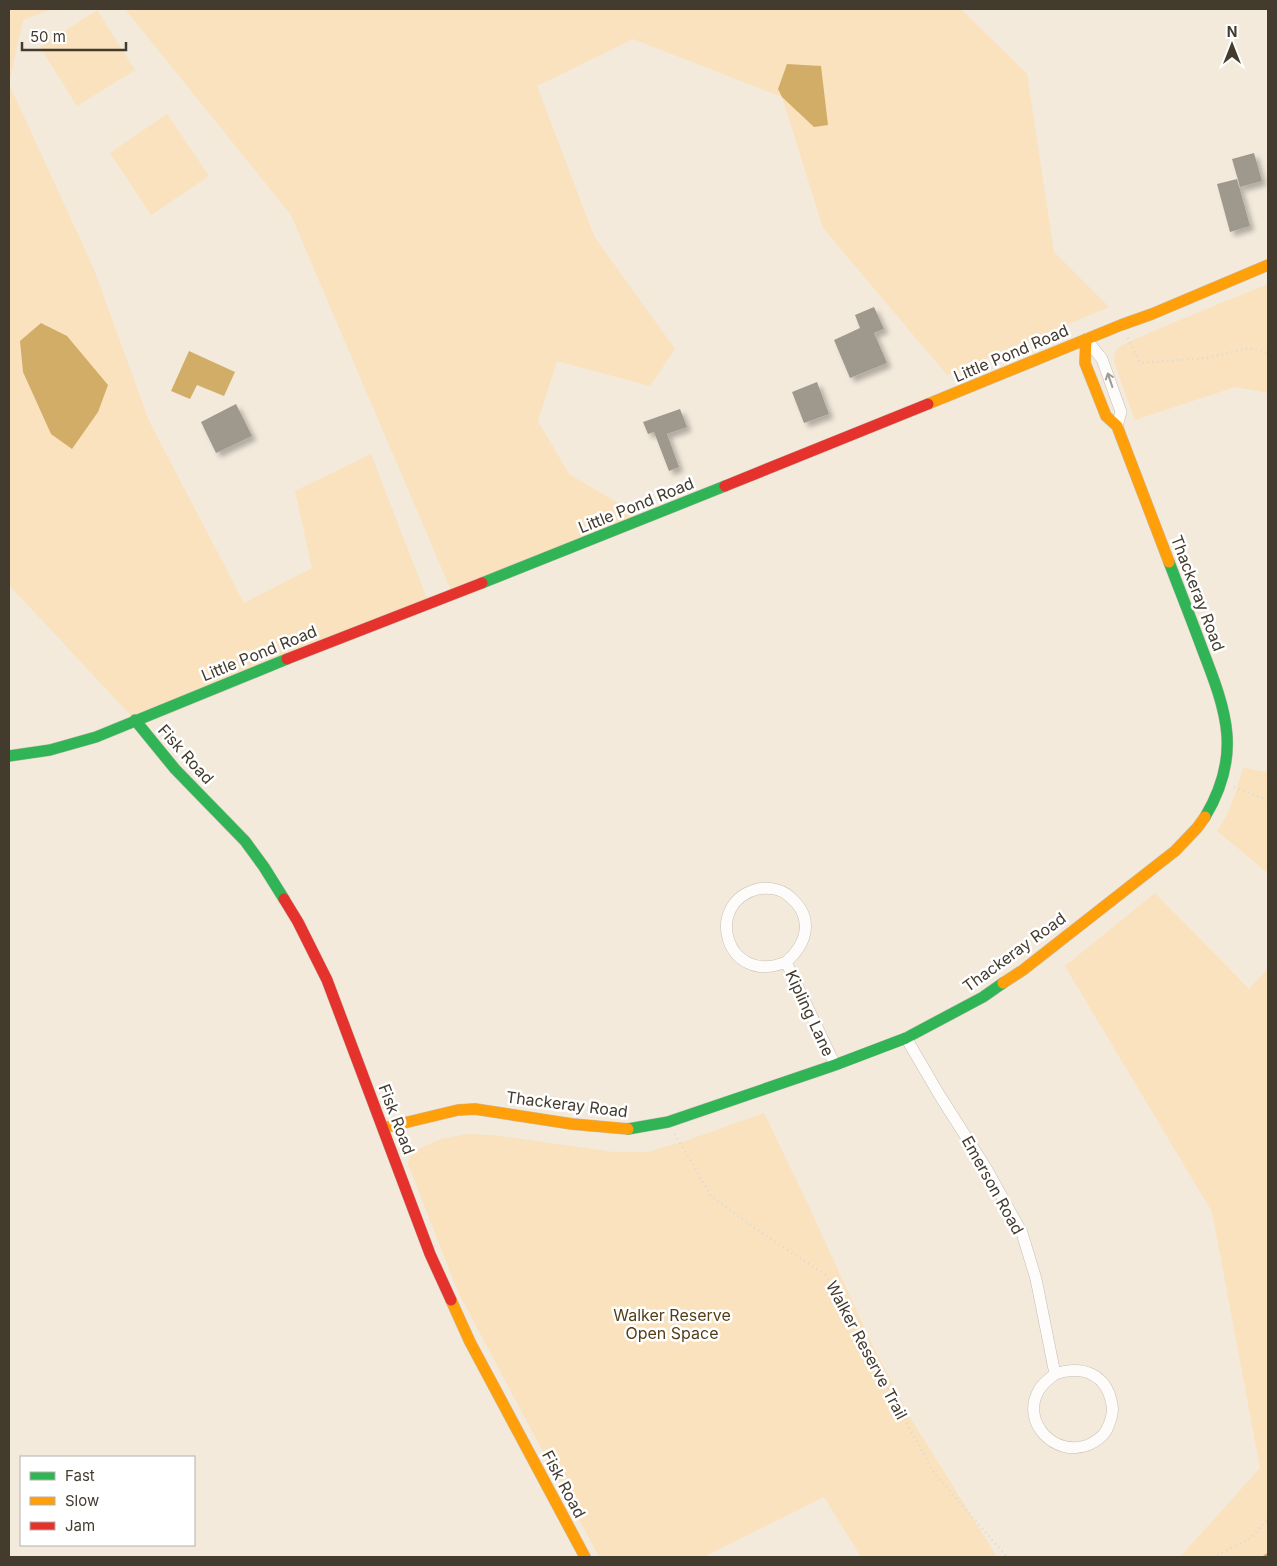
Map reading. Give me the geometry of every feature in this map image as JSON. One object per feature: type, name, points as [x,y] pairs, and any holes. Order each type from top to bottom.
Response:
[{"type":"street","name":"Little Pond Road","points":[[9,756],[50,750],[96,737],[910,412],[1086,339],[1152,314],[1268,264]]},
{"type":"street","name":"Thackeray Road","points":[[383,1128],[458,1110],[475,1109],[572,1124],[620,1129],[636,1128],[668,1122],[834,1065],[906,1038],[983,997],[1023,970],[1176,850],[1198,827],[1221,782],[1227,754],[1226,721],[1218,690],[1117,426],[1106,416],[1085,363],[1086,339]]},
{"type":"street","name":"Thackeray Road","points":[[1086,339],[1102,359],[1121,412],[1117,426]]},
{"type":"street","name":"Fisk Road","points":[[135,720],[175,769],[245,841],[264,867],[298,922],[328,980],[430,1254],[470,1342],[585,1557]]},
{"type":"street","name":"Kipling Lane","points":[[763,888],[776,889],[788,895],[798,904],[804,916],[806,929],[803,942],[796,953],[786,962],[774,967],[749,964],[738,956],[730,946],[726,934],[727,921],[731,909],[739,899],[750,891],[763,888]]},
{"type":"street","name":"Kipling Lane","points":[[786,962],[834,1065]]},
{"type":"street","name":"Emerson Road","points":[[906,1038],[986,1168],[1022,1233],[1036,1280],[1055,1374]]},
{"type":"street","points":[[1068,1370],[1082,1370],[1094,1375],[1108,1390],[1113,1409],[1111,1422],[1104,1434],[1093,1443],[1082,1447],[1069,1448],[1047,1438],[1039,1428],[1034,1404],[1038,1392],[1045,1381],[1055,1374],[1068,1370]]},
{"type":"path","points":[[1121,325],[1140,364],[1208,358],[1250,348],[1268,353]]},
{"type":"path","points":[[1221,782],[1268,800]]},
{"type":"path","name":"Walker Reserve Trail","points":[[668,1122],[711,1196],[766,1236],[826,1275],[934,1472],[1008,1557]]},
{"type":"path","points":[[1213,1557],[1251,1538],[1268,1519]]},
{"type":"green space","points":[[9,9],[52,9],[23,20],[9,84]]},
{"type":"green space","points":[[125,9],[961,9],[1027,74],[1054,252],[1109,307],[947,375],[823,228],[782,97],[633,39],[537,86],[594,236],[675,349],[650,386],[557,361],[538,421],[569,474],[645,519],[453,595],[291,215]]},
{"type":"green space","points":[[97,10],[135,70],[77,106],[40,47]]},
{"type":"green space","points":[[9,84],[93,267],[149,421],[244,603],[312,568],[295,491],[371,454],[429,604],[135,720],[9,585]]},
{"type":"green space","points":[[167,114],[209,176],[151,215],[110,153]]},
{"type":"green space","points":[[1268,284],[1268,393],[1235,387],[1135,420],[1114,362],[1115,351],[1122,345],[1158,329]]},
{"type":"green space","points":[[1243,768],[1268,772],[1268,873],[1217,831],[1230,809]]},
{"type":"green space","points":[[1155,893],[1249,989],[1268,968],[1268,1557],[1180,1557],[1260,1468],[1212,1212],[1065,966]]},
{"type":"green space","name":"Walker Reserve Open Space","points":[[764,1113],[872,1344],[908,1414],[997,1557],[861,1557],[824,1497],[703,1557],[599,1557],[458,1292],[408,1164],[411,1152],[441,1139],[467,1134],[493,1135],[614,1152],[648,1152]]},
{"type":"shaded area","points":[[787,64],[821,66],[828,125],[814,127],[782,97],[778,89]]},
{"type":"shaded area","points":[[41,323],[67,336],[108,385],[98,412],[72,449],[51,434],[23,372],[20,341]]},
{"type":"shaded area","points":[[189,351],[235,372],[224,396],[197,385],[190,399],[171,391]]},
{"type":"building","points":[[1254,153],[1262,181],[1240,187],[1232,159]]},
{"type":"building","points":[[1237,179],[1250,226],[1230,232],[1217,184]]},
{"type":"building","points":[[874,307],[884,329],[874,333],[887,363],[850,378],[834,340],[860,328],[855,315]]},
{"type":"building","points":[[817,382],[829,414],[804,423],[792,392]]},
{"type":"building","points":[[236,404],[252,436],[216,453],[201,422]]},
{"type":"building","points":[[680,409],[687,427],[667,434],[679,467],[669,471],[654,432],[648,434],[643,422]]},
{"type":"traffic: fast","points":[[482,583],[725,486]]},
{"type":"traffic: fast","points":[[1169,562],[1219,694],[1227,734],[1224,774],[1217,795],[1205,817]]},
{"type":"traffic: fast","points":[[9,756],[50,750],[96,737],[287,659]]},
{"type":"traffic: fast","points":[[135,720],[175,769],[245,841],[284,899]]},
{"type":"traffic: fast","points":[[628,1129],[668,1122],[835,1065],[906,1038],[983,997],[1003,983]]},
{"type":"traffic: slow","points":[[928,404],[1268,265]]},
{"type":"traffic: slow","points":[[1086,339],[1085,363],[1106,416],[1117,426],[1169,562]]},
{"type":"traffic: slow","points":[[1003,983],[1023,970],[1175,851],[1205,817]]},
{"type":"traffic: slow","points":[[383,1128],[458,1110],[475,1109],[572,1124],[628,1129]]},
{"type":"traffic: slow","points":[[451,1300],[470,1342],[585,1557]]},
{"type":"traffic: jam","points":[[725,486],[928,404]]},
{"type":"traffic: jam","points":[[287,659],[482,583]]},
{"type":"traffic: jam","points":[[284,899],[298,922],[327,980],[430,1254],[451,1300]]}]
